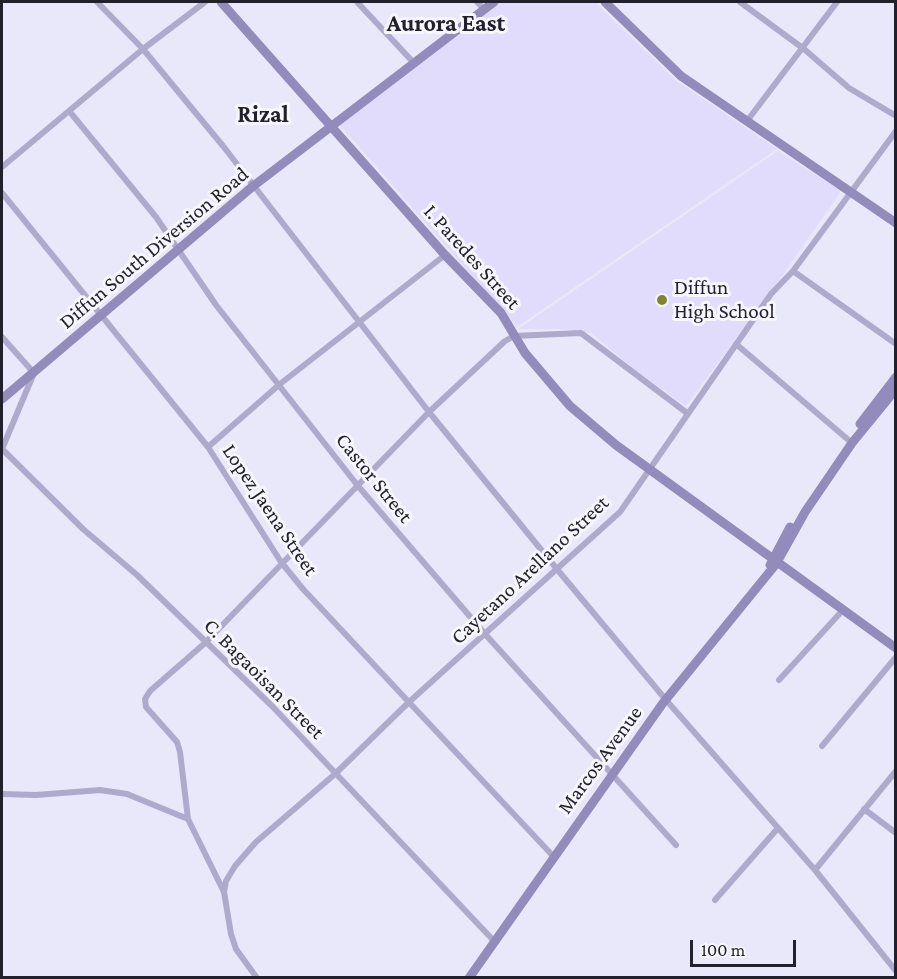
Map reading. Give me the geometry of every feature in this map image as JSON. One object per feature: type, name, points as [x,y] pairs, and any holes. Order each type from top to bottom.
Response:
[{"type":"street","points":[[97,2],[143,49],[223,146],[252,187],[429,412],[556,568],[666,700],[816,870],[896,971]]},
{"type":"street","points":[[2,167],[143,49],[206,2]]},
{"type":"street","name":"I. Paredes Street","points":[[221,2],[445,255],[501,313],[525,353],[570,406],[616,445],[649,467],[772,564],[896,648]]},
{"type":"street","points":[[357,2],[414,63]]},
{"type":"street","points":[[477,2],[484,9]]},
{"type":"street","name":"Diffun South Diversion Road","points":[[2,399],[252,187],[494,2]]},
{"type":"street","points":[[604,2],[681,76],[896,223]]},
{"type":"street","points":[[740,2],[804,49],[849,88],[896,116]]},
{"type":"street","points":[[747,121],[804,49],[837,2]]},
{"type":"street","name":"Castor Street","points":[[70,112],[156,217],[216,305],[358,486],[485,634],[676,845]]},
{"type":"street","name":"Cayetano Arellano Street","points":[[224,892],[226,881],[246,852],[335,774],[409,702],[620,512],[771,294],[793,271],[896,131]]},
{"type":"street","name":"Lopez Jaena Street","points":[[2,193],[208,447],[281,562],[553,856]]},
{"type":"street","points":[[208,447],[280,384],[445,255]]},
{"type":"street","points":[[793,271],[896,344]]},
{"type":"street","points":[[257,978],[236,949],[224,892],[188,819],[177,742],[146,707],[145,699],[150,691],[205,643],[281,562],[429,412],[505,341],[514,336],[581,333],[687,413]]},
{"type":"street","points":[[2,337],[34,373],[2,449]]},
{"type":"street","points":[[736,344],[850,441]]},
{"type":"street","name":"Marcos Avenue","points":[[469,978],[611,775],[772,564],[850,441],[896,377]]},
{"type":"street","name":"Marcos Avenue","points":[[850,441],[896,389]]},
{"type":"street","name":"C. Bagaoisan Street","points":[[2,449],[83,529],[137,575],[273,707],[494,941]]},
{"type":"street","points":[[779,680],[842,611]]},
{"type":"street","points":[[822,746],[896,657]]},
{"type":"street","points":[[816,870],[896,771]]},
{"type":"street","points":[[2,794],[36,795],[100,790],[127,794],[188,819]]},
{"type":"street","points":[[864,808],[896,833]]},
{"type":"street","points":[[715,900],[778,828]]},
{"type":"shaded area","points":[[500,2],[595,2],[675,80],[777,149],[517,327],[339,124]]},
{"type":"shaded area","name":"Diffun High School","points":[[778,151],[841,191],[785,272],[686,406],[634,369],[591,333],[563,329],[518,329]]},
{"type":"place","name":"Diffun High School","points":[[662,300]]},
{"type":"district","name":"Aurora East","points":[[446,24]]},
{"type":"district","name":"Rizal","points":[[263,115]]}]
